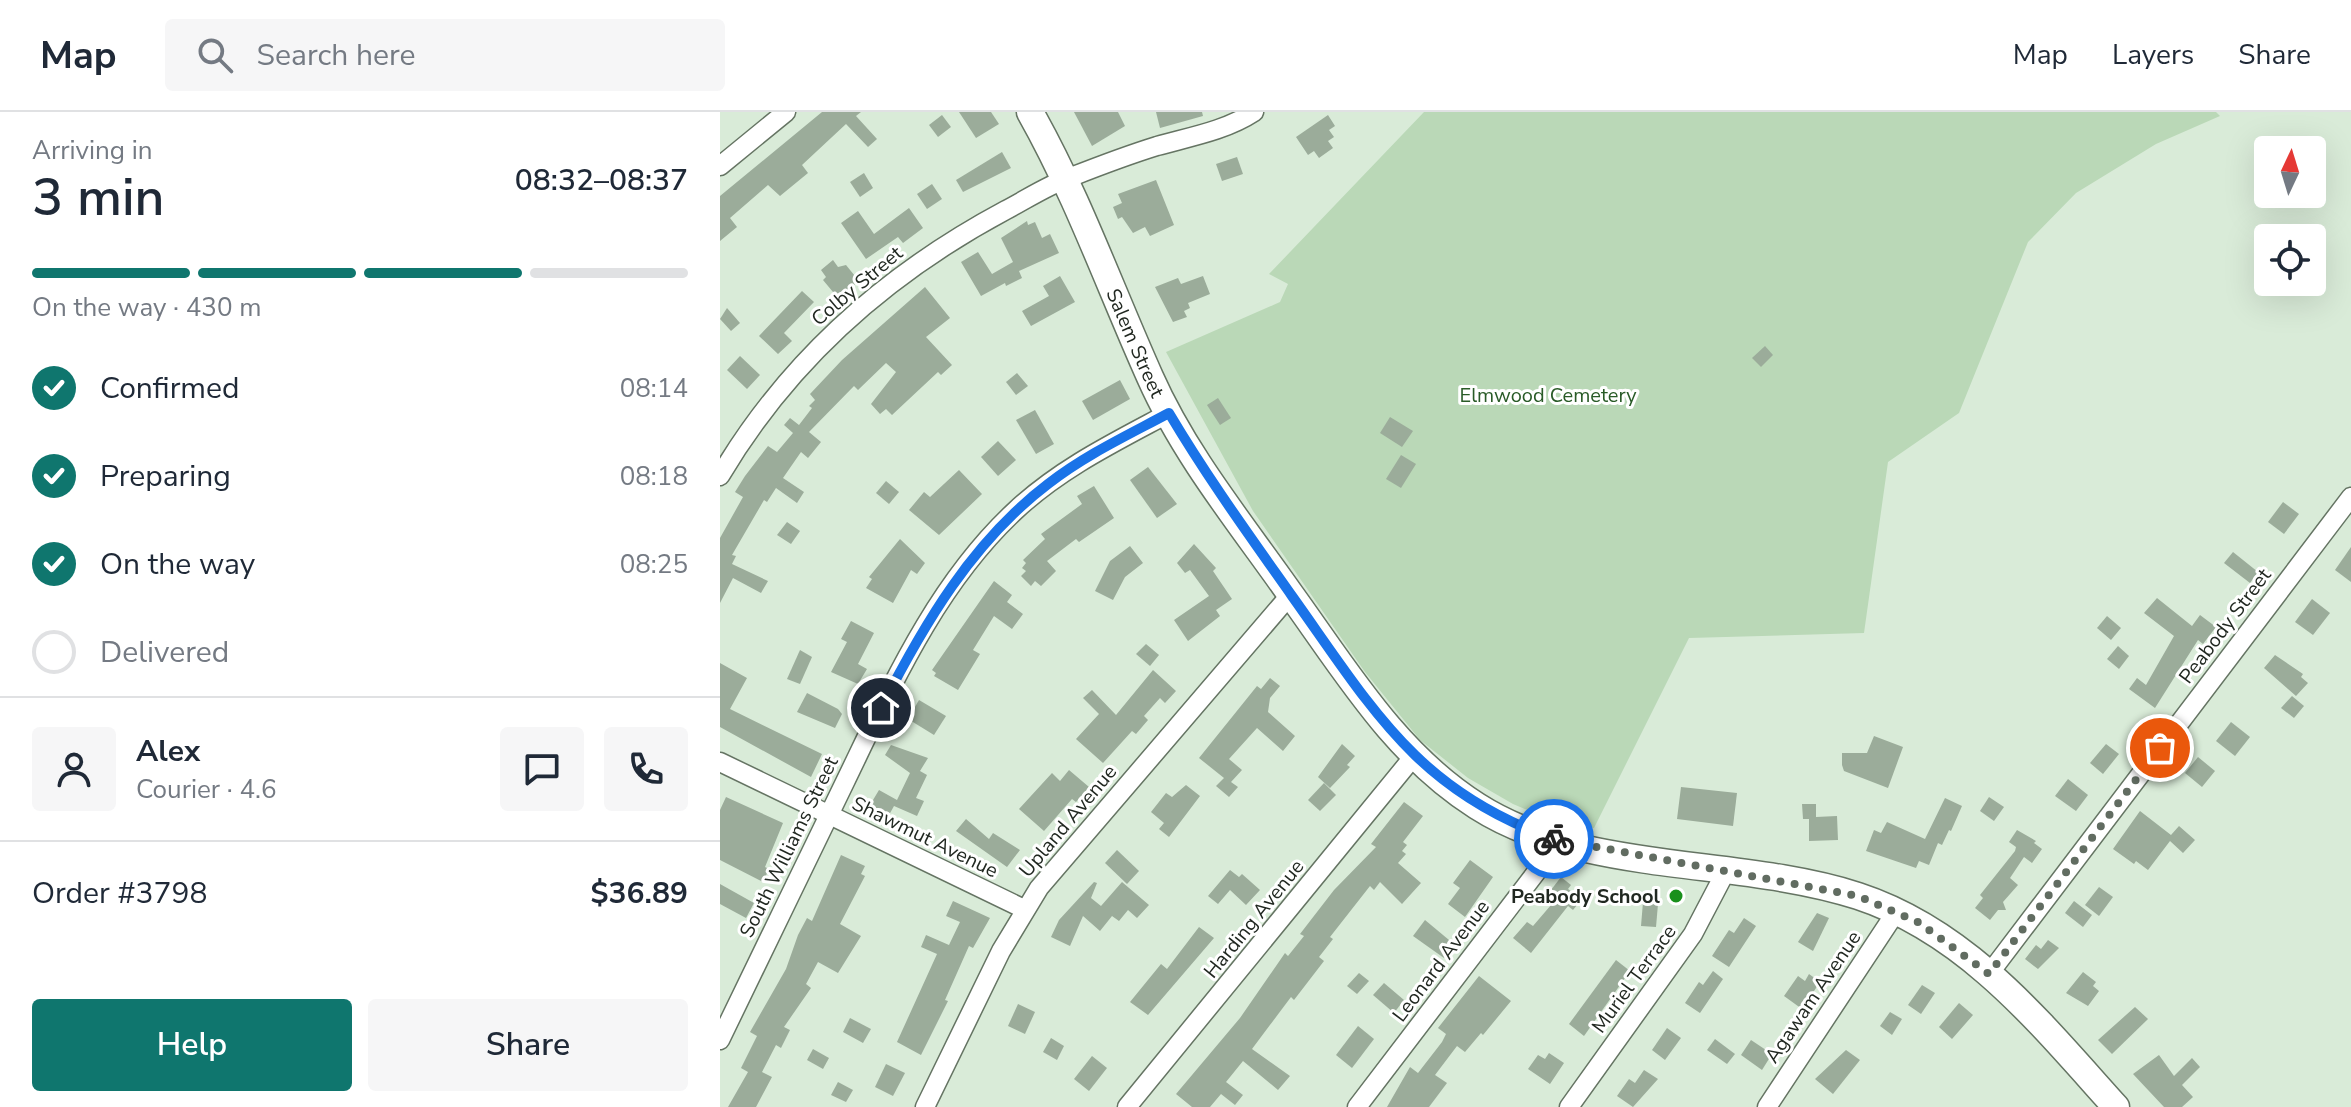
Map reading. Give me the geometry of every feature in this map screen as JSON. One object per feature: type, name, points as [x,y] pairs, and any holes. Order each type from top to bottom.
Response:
[{"type":"main road","name":"Salem Street","points":[[1030,112],[1066,179],[1151,379],[1169,413],[1224,503],[1365,699],[1414,756],[1480,808],[1560,841],[1829,888],[1896,912],[1951,943],[1989,974],[2039,1021],[2116,1107]]},
{"type":"street","points":[[720,166],[786,112]]},
{"type":"street","name":"Colby Street","points":[[720,476],[751,427],[804,361],[858,310],[955,238],[1066,179],[1223,127],[1254,112]]},
{"type":"street","name":"South Williams Street","points":[[720,1040],[903,665],[953,583],[1014,511],[1049,482],[1090,455],[1169,413]]},
{"type":"street","name":"Peabody Street","points":[[1989,974],[2351,497]]},
{"type":"street","name":"Upland Avenue","points":[[925,1107],[1024,909],[1057,865],[1291,594]]},
{"type":"street","name":"Harding Avenue","points":[[1127,1107],[1414,756]]},
{"type":"street","name":"Shawmut Avenue","points":[[720,762],[1024,909]]},
{"type":"street","name":"Leonard Avenue","points":[[1357,1107],[1560,841]]},
{"type":"street","name":"Muriel Terrace","points":[[1569,1107],[1693,934],[1726,871]]},
{"type":"street","name":"Agawam Avenue","points":[[1767,1107],[1896,912]]},
{"type":"green space","name":"Elmwood Cemetery","points":[[1424,112],[2216,112],[2220,116],[2156,144],[2076,193],[2028,242],[1959,413],[1888,462],[1864,633],[1689,638],[1594,828],[1549,819],[1513,804],[1468,778],[1420,740],[1365,672],[1253,511],[1166,352],[1280,302],[1288,284],[1269,274]]},
{"type":"building","points":[[822,112],[861,112],[856,116],[877,139],[868,147],[846,124],[802,165],[808,173],[780,196],[768,185],[730,218],[737,227],[720,241],[720,196]]},
{"type":"building","points":[[959,112],[991,112],[999,124],[976,138]]},
{"type":"building","points":[[1074,112],[1118,112],[1125,126],[1092,146]]},
{"type":"building","points":[[1156,112],[1202,112],[1203,116],[1160,128]]},
{"type":"building","points":[[942,115],[951,127],[938,137],[929,125]]},
{"type":"building","points":[[1328,115],[1335,126],[1329,130],[1334,137],[1328,141],[1333,148],[1319,158],[1314,151],[1308,155],[1296,137]]},
{"type":"building","points":[[1002,152],[1011,168],[963,192],[956,180]]},
{"type":"building","points":[[1237,157],[1243,174],[1222,181],[1216,164]]},
{"type":"building","points":[[864,173],[873,188],[860,197],[850,182]]},
{"type":"building","points":[[1156,180],[1174,225],[1150,236],[1145,227],[1133,233],[1122,217],[1118,219],[1113,207],[1122,203],[1118,194]]},
{"type":"building","points":[[932,184],[942,199],[927,209],[917,194]]},
{"type":"building","points":[[909,208],[923,228],[903,243],[898,237],[866,259],[841,223],[858,211],[874,234]]},
{"type":"building","points":[[1027,221],[1028,225],[1035,222],[1042,238],[1050,234],[1059,253],[1019,271],[1022,278],[981,296],[961,262],[978,252],[992,274],[1013,262],[1001,238]]},
{"type":"building","points":[[833,260],[838,267],[846,265],[859,281],[838,298],[823,280],[826,277],[821,270]]},
{"type":"building","points":[[1060,276],[1075,302],[1031,326],[1022,311],[1049,296],[1043,286]]},
{"type":"building","points":[[1203,276],[1210,294],[1188,303],[1190,308],[1184,311],[1187,317],[1173,322],[1155,287],[1178,278],[1181,284]]},
{"type":"building","points":[[925,287],[950,318],[926,337],[952,365],[941,375],[938,372],[892,415],[886,409],[880,414],[871,404],[896,372],[886,363],[858,390],[854,386],[809,432],[821,442],[808,458],[801,452],[783,478],[804,492],[797,503],[776,488],[767,502],[764,500],[732,555],[736,556],[732,564],[768,581],[761,593],[733,578],[720,603],[720,538],[743,497],[735,492],[745,476],[768,446],[777,452],[793,433],[784,425],[790,418],[799,425],[815,400],[810,394],[842,360]]},
{"type":"building","points":[[802,291],[814,302],[784,333],[792,341],[778,354],[759,336]]},
{"type":"building","points":[[727,308],[740,323],[731,331],[720,319]]},
{"type":"building","points":[[1765,346],[1773,355],[1761,367],[1752,358]]},
{"type":"building","points":[[740,356],[760,375],[747,389],[727,370]]},
{"type":"building","points":[[1017,373],[1028,386],[1016,395],[1006,382]]},
{"type":"building","points":[[1120,380],[1130,399],[1093,420],[1082,401]]},
{"type":"building","points":[[1218,398],[1231,418],[1220,425],[1207,405]]},
{"type":"building","points":[[1035,410],[1054,444],[1036,454],[1016,420]]},
{"type":"building","points":[[1390,417],[1413,431],[1402,447],[1380,433]]},
{"type":"building","points":[[998,441],[1016,460],[998,476],[981,457]]},
{"type":"building","points":[[1401,455],[1416,464],[1401,488],[1386,479]]},
{"type":"building","points":[[1148,467],[1177,504],[1157,518],[1130,480]]},
{"type":"building","points":[[959,470],[982,494],[939,535],[909,510],[924,492],[930,497]]},
{"type":"building","points":[[886,481],[899,492],[889,504],[876,493]]},
{"type":"building","points":[[1094,486],[1114,518],[1079,542],[1076,539],[1047,561],[1056,571],[1041,586],[1035,581],[1031,586],[1021,576],[1026,571],[1022,568],[1026,563],[1023,560],[1045,539],[1041,534],[1082,504],[1077,496]]},
{"type":"building","points":[[2283,502],[2299,514],[2284,534],[2268,522]]},
{"type":"building","points":[[787,522],[800,531],[791,544],[777,535]]},
{"type":"building","points":[[900,539],[925,563],[917,574],[911,570],[893,603],[866,588],[872,579],[869,577]]},
{"type":"building","points":[[1194,544],[1216,568],[1213,571],[1232,599],[1216,610],[1220,616],[1188,641],[1174,620],[1209,596],[1190,570],[1185,573],[1177,563]]},
{"type":"building","points":[[1130,546],[1143,563],[1125,577],[1113,600],[1095,591],[1110,561]]},
{"type":"building","points":[[2351,547],[2351,582],[2335,570]]},
{"type":"building","points":[[2233,552],[2258,572],[2250,583],[2224,563]]},
{"type":"building","points":[[994,581],[1012,595],[1007,602],[1023,614],[1012,629],[994,616],[973,650],[980,654],[958,690],[934,676],[936,673],[932,670]]},
{"type":"building","points":[[2157,598],[2192,626],[2200,615],[2216,627],[2203,644],[2198,640],[2155,708],[2129,689],[2137,678],[2146,685],[2174,636],[2144,613]]},
{"type":"building","points":[[2312,599],[2330,613],[2313,635],[2295,622]]},
{"type":"building","points":[[2107,616],[2121,628],[2111,640],[2097,628]]},
{"type":"building","points":[[851,621],[874,633],[858,664],[867,669],[858,684],[831,672],[847,642],[841,639]]},
{"type":"building","points":[[1146,644],[1159,655],[1150,666],[1136,654]]},
{"type":"building","points":[[2118,646],[2129,656],[2119,669],[2107,659]]},
{"type":"building","points":[[800,650],[812,657],[800,684],[787,679]]},
{"type":"building","points":[[2275,655],[2303,674],[2301,677],[2308,683],[2296,696],[2264,668]]},
{"type":"building","points":[[720,663],[747,678],[730,709],[822,754],[811,777],[720,727]]},
{"type":"building","points":[[1153,670],[1176,691],[1165,703],[1160,698],[1144,716],[1148,720],[1136,734],[1132,731],[1103,763],[1076,739],[1099,714],[1083,698],[1092,690],[1116,715]]},
{"type":"building","points":[[1270,678],[1280,686],[1270,698],[1268,712],[1295,736],[1283,751],[1257,728],[1229,759],[1242,770],[1231,782],[1238,787],[1229,797],[1216,786],[1224,778],[1199,758],[1257,686],[1261,689]]},
{"type":"building","points":[[807,693],[842,714],[835,728],[797,712]]},
{"type":"building","points":[[2292,696],[2304,706],[2294,718],[2281,708]]},
{"type":"building","points":[[919,700],[946,716],[934,735],[908,719]]},
{"type":"building","points":[[2231,722],[2250,737],[2235,756],[2216,741]]},
{"type":"building","points":[[1874,736],[1903,747],[1888,788],[1844,771],[1842,765],[1842,753],[1867,753]]},
{"type":"building","points":[[1342,744],[1355,756],[1347,765],[1350,767],[1330,788],[1318,777]]},
{"type":"building","points":[[2106,744],[2119,754],[2103,774],[2090,763]]},
{"type":"building","points":[[891,745],[928,758],[920,771],[927,775],[916,798],[924,801],[917,816],[894,806],[889,815],[870,805],[879,790],[897,800],[910,773],[885,755]]},
{"type":"building","points":[[2198,757],[2215,771],[2202,787],[2185,773]]},
{"type":"building","points":[[1069,770],[1089,787],[1076,802],[1072,799],[1044,831],[1019,809],[1052,773],[1060,781]]},
{"type":"building","points":[[2068,779],[2088,795],[2076,811],[2055,796]]},
{"type":"building","points":[[1324,783],[1336,795],[1320,811],[1308,800]]},
{"type":"building","points":[[1186,785],[1200,796],[1169,837],[1159,829],[1164,823],[1151,812],[1166,793],[1172,797]]},
{"type":"building","points":[[1681,787],[1737,793],[1733,826],[1677,819]]},
{"type":"building","points":[[726,797],[783,823],[765,867],[769,869],[763,882],[720,860],[720,810]]},
{"type":"building","points":[[1989,797],[2004,807],[1994,821],[1980,811]]},
{"type":"building","points":[[1945,798],[1962,806],[1942,845],[1938,843],[1929,865],[1919,861],[1916,868],[1866,851],[1874,830],[1881,833],[1887,822],[1925,839]]},
{"type":"building","points":[[1404,802],[1423,816],[1403,842],[1407,845],[1402,851],[1406,854],[1398,863],[1421,883],[1402,904],[1380,882],[1374,890],[1370,886],[1330,937],[1333,939],[1319,957],[1324,961],[1294,1000],[1291,997],[1252,1049],[1290,1076],[1278,1090],[1243,1061],[1226,1082],[1243,1095],[1235,1105],[1221,1094],[1210,1107],[1192,1107],[1176,1094],[1240,1018],[1285,953],[1288,956],[1304,936],[1300,934],[1334,890],[1376,847],[1371,844]]},
{"type":"building","points":[[1802,804],[1816,804],[1816,817],[1837,816],[1838,840],[1809,841],[1809,819],[1803,819]]},
{"type":"building","points":[[2140,811],[2171,835],[2179,826],[2195,840],[2183,853],[2170,841],[2148,870],[2136,861],[2134,864],[2113,849]]},
{"type":"building","points":[[966,819],[989,839],[993,833],[1020,850],[1007,867],[956,831]]},
{"type":"building","points":[[2017,830],[2036,841],[2034,843],[2042,849],[2032,863],[2024,857],[2010,878],[2018,885],[2003,902],[2006,910],[1998,910],[1990,920],[1975,908],[1983,898],[1980,895],[2015,851],[2016,847],[2009,842]]},
{"type":"building","points":[[1117,850],[1139,871],[1127,884],[1105,863]]},
{"type":"building","points":[[841,855],[865,866],[861,874],[865,876],[840,924],[861,936],[838,973],[818,962],[806,984],[811,988],[784,1027],[790,1030],[781,1048],[776,1045],[762,1072],[772,1077],[756,1107],[728,1107],[748,1072],[741,1068],[757,1036],[750,1032],[786,969],[807,918],[812,921]]},
{"type":"building","points":[[1470,860],[1493,877],[1465,917],[1448,904],[1460,888],[1453,883]]},
{"type":"building","points":[[1230,870],[1239,877],[1242,874],[1260,890],[1246,905],[1230,890],[1218,904],[1208,896]]},
{"type":"building","points":[[1561,877],[1571,885],[1568,889],[1582,899],[1573,910],[1568,906],[1531,953],[1513,938],[1527,922],[1533,926],[1551,905],[1544,899]]},
{"type":"building","points":[[1094,882],[1097,883],[1091,898],[1101,906],[1122,882],[1149,905],[1137,918],[1128,910],[1119,921],[1112,916],[1100,931],[1083,916],[1070,946],[1051,937],[1059,920]]},
{"type":"building","points":[[720,884],[754,903],[746,918],[720,904]]},
{"type":"building","points":[[2099,887],[2113,897],[2099,916],[2085,905]]},
{"type":"building","points":[[953,901],[990,918],[973,948],[969,946],[945,1000],[948,1001],[921,1055],[897,1042],[937,954],[921,947],[926,935],[949,945],[960,922],[946,916]]},
{"type":"building","points":[[2074,901],[2092,915],[2083,927],[2065,913]]},
{"type":"building","points":[[1643,902],[1658,904],[1656,927],[1641,926]]},
{"type":"building","points":[[1817,913],[1829,918],[1813,951],[1798,942]]},
{"type":"building","points":[[1744,918],[1756,926],[1729,967],[1712,956],[1729,930],[1734,933]]},
{"type":"building","points":[[1425,920],[1455,945],[1444,958],[1413,936]]},
{"type":"building","points":[[1199,927],[1214,938],[1148,1015],[1130,1002],[1161,964],[1167,969]]},
{"type":"building","points":[[2048,940],[2059,948],[2038,969],[2025,959],[2036,945],[2041,949]]},
{"type":"building","points":[[1616,960],[1630,971],[1584,1036],[1569,1024]]},
{"type":"building","points":[[1713,971],[1723,979],[1700,1013],[1685,1003],[1699,982],[1703,985]]},
{"type":"building","points":[[2083,972],[2096,982],[2093,986],[2099,991],[2088,1006],[2066,993]]},
{"type":"building","points":[[1359,973],[1369,981],[1357,994],[1347,986]]},
{"type":"building","points":[[1809,974],[1820,982],[1802,1009],[1784,996],[1798,976],[1805,981]]},
{"type":"building","points":[[1479,976],[1511,1001],[1465,1052],[1457,1046],[1435,1075],[1447,1083],[1429,1107],[1387,1107],[1410,1067],[1418,1073],[1442,1042],[1446,1034],[1438,1028]]},
{"type":"building","points":[[1384,983],[1404,1000],[1394,1013],[1373,995]]},
{"type":"building","points":[[1922,985],[1935,993],[1921,1014],[1908,1005]]},
{"type":"building","points":[[1959,1003],[1973,1015],[1952,1039],[1939,1027]]},
{"type":"building","points":[[1018,1004],[1035,1012],[1025,1034],[1008,1026]]},
{"type":"building","points":[[2135,1007],[2148,1019],[2112,1054],[2098,1040]]},
{"type":"building","points":[[1890,1012],[1902,1019],[1892,1035],[1880,1026]]},
{"type":"building","points":[[850,1018],[871,1029],[863,1043],[843,1032]]},
{"type":"building","points":[[1358,1026],[1374,1039],[1352,1068],[1336,1055]]},
{"type":"building","points":[[1667,1028],[1681,1038],[1665,1060],[1652,1050]]},
{"type":"building","points":[[1051,1038],[1064,1046],[1057,1060],[1043,1052]]},
{"type":"building","points":[[1715,1039],[1735,1054],[1727,1064],[1707,1050]]},
{"type":"building","points":[[1751,1040],[1772,1054],[1762,1070],[1741,1055]]},
{"type":"building","points":[[813,1049],[829,1058],[823,1069],[807,1060]]},
{"type":"building","points":[[1846,1050],[1860,1060],[1833,1094],[1815,1079]]},
{"type":"building","points":[[1549,1053],[1564,1063],[1550,1084],[1528,1069],[1538,1055],[1545,1059]]},
{"type":"building","points":[[2159,1055],[2174,1076],[2192,1058],[2200,1067],[2182,1085],[2193,1097],[2182,1107],[2164,1107],[2133,1074]]},
{"type":"building","points":[[1092,1056],[1107,1068],[1089,1091],[1074,1079]]},
{"type":"building","points":[[886,1064],[905,1073],[893,1096],[875,1087]]},
{"type":"building","points":[[1644,1070],[1658,1079],[1633,1107],[1617,1096],[1629,1079],[1635,1083]]},
{"type":"building","points":[[838,1082],[853,1090],[846,1102],[831,1095]]},
{"type":"way so far","points":[[1554,839],[1590,848],[1829,888],[1858,896],[1918,922],[1951,943],[1989,974],[2160,748]]},
{"type":"place","name":"Peabody School","points":[[1676,896]]},
{"type":"route","points":[[881,708],[953,583],[1014,511],[1049,482],[1090,455],[1169,413],[1224,503],[1352,682],[1399,740],[1431,772],[1480,808],[1554,839]]}]
